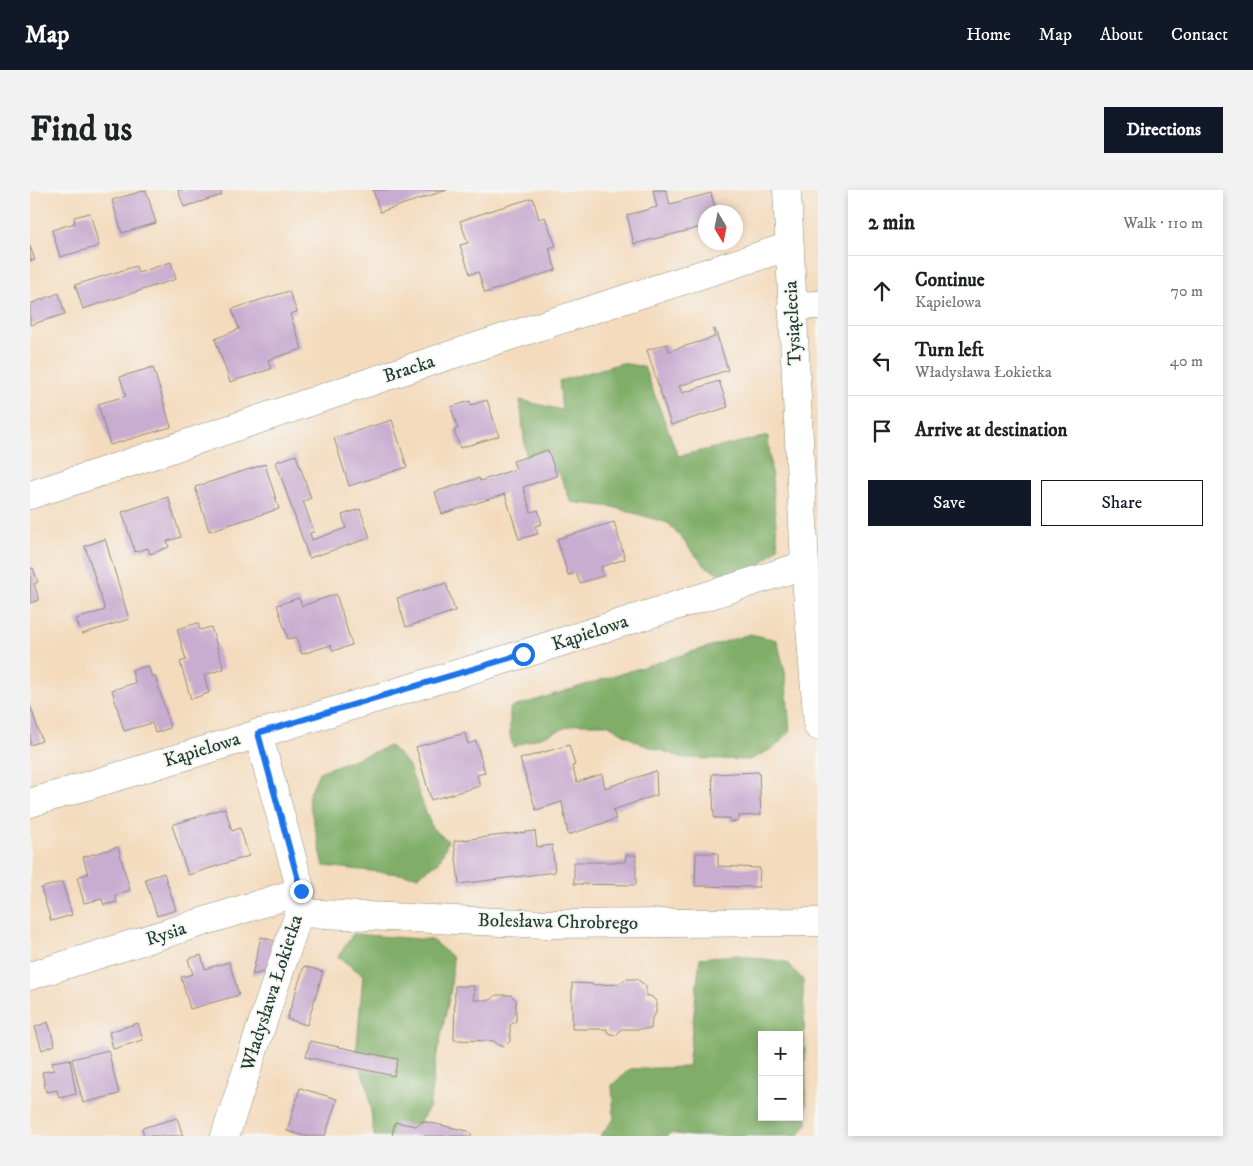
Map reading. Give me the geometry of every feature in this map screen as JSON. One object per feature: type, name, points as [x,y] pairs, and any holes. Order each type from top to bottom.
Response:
[{"type":"street","name":"Tysiąclecia","points":[[787,190],[790,246],[805,305],[805,565],[818,726]]},
{"type":"street","name":"Bracka","points":[[30,495],[429,362],[790,246]]},
{"type":"street","name":"Kąpielowa","points":[[30,803],[532,651],[805,565]]},
{"type":"street","name":"Władysława Łokietka","points":[[225,1136],[300,902],[258,733]]},
{"type":"street","name":"Bolesława Chrobrego","points":[[300,902],[546,924],[818,922]]},
{"type":"street","name":"Rysia","points":[[30,976],[300,902]]},
{"type":"green space","points":[[622,363],[644,367],[678,456],[768,436],[778,547],[756,570],[724,576],[705,566],[668,523],[613,507],[571,502],[559,473],[527,466],[520,400],[562,410],[559,381]]},
{"type":"green space","points":[[750,634],[777,640],[785,672],[790,731],[775,747],[750,760],[684,758],[641,744],[607,724],[576,724],[513,747],[510,735],[510,708]]},
{"type":"green space","points":[[390,746],[408,764],[432,828],[448,841],[439,862],[418,876],[324,866],[308,798],[319,772]]},
{"type":"green space","points":[[353,934],[432,940],[453,958],[451,989],[436,1059],[429,1108],[410,1136],[374,1136],[368,1088],[356,1057],[363,975],[338,957]]},
{"type":"green space","points":[[737,955],[786,962],[803,980],[807,1124],[798,1136],[692,1136],[670,1133],[667,1136],[600,1136],[614,1119],[612,1085],[630,1069],[688,1067],[700,958]]},
{"type":"building","points":[[146,190],[156,223],[122,233],[112,200]]},
{"type":"building","points":[[178,190],[220,190],[222,195],[184,207]]},
{"type":"building","points":[[373,190],[447,190],[380,212]]},
{"type":"building","points":[[653,190],[666,190],[670,204],[711,193],[714,205],[698,205],[698,228],[634,244],[627,215],[657,207]]},
{"type":"building","points":[[533,198],[539,219],[545,217],[556,246],[549,248],[556,270],[485,293],[478,272],[470,274],[460,245],[468,243],[460,221]]},
{"type":"building","points":[[90,213],[99,246],[60,257],[52,230],[75,223],[74,217]]},
{"type":"building","points":[[30,246],[35,260],[30,261]]},
{"type":"building","points":[[171,262],[176,279],[83,309],[75,285],[136,266],[138,273]]},
{"type":"building","points":[[289,291],[297,312],[290,314],[302,349],[268,360],[271,369],[230,382],[215,339],[239,329],[232,309]]},
{"type":"building","points":[[59,293],[65,314],[30,325],[30,304]]},
{"type":"building","points":[[715,329],[728,370],[679,386],[682,393],[719,381],[728,407],[671,425],[647,350],[667,344],[669,351],[715,337],[713,330]]},
{"type":"building","points":[[153,367],[171,427],[110,445],[98,404],[126,396],[120,377]]},
{"type":"building","points":[[487,400],[499,436],[460,448],[454,430],[458,429],[451,407],[470,401],[471,405]]},
{"type":"building","points":[[392,420],[407,467],[349,486],[334,438]]},
{"type":"building","points":[[548,450],[557,476],[523,487],[531,512],[538,510],[542,524],[535,526],[538,534],[519,539],[505,494],[442,514],[435,492],[479,478],[480,481],[516,469],[513,461]]},
{"type":"building","points":[[296,455],[311,498],[303,501],[314,532],[310,533],[312,540],[346,528],[342,515],[360,509],[370,538],[309,558],[276,462]]},
{"type":"building","points":[[265,464],[279,509],[209,531],[195,487]]},
{"type":"building","points":[[168,497],[181,537],[167,541],[169,547],[150,554],[148,548],[135,552],[122,512]]},
{"type":"building","points":[[614,522],[625,559],[601,567],[603,576],[580,583],[576,573],[568,575],[557,539]]},
{"type":"building","points":[[105,539],[129,619],[82,634],[76,619],[105,610],[85,546]]},
{"type":"building","points":[[33,568],[38,582],[34,584],[39,600],[30,603],[30,569]]},
{"type":"building","points":[[446,583],[455,611],[406,627],[397,598]]},
{"type":"building","points":[[336,594],[352,645],[333,651],[331,645],[302,654],[296,637],[288,639],[277,605],[299,598],[302,606]]},
{"type":"building","points":[[198,623],[200,630],[211,627],[224,669],[204,675],[209,693],[191,699],[180,662],[186,660],[177,629]]},
{"type":"building","points":[[148,666],[152,677],[155,676],[170,728],[155,733],[152,723],[124,731],[112,690],[135,683],[132,670]]},
{"type":"building","points":[[30,705],[42,741],[30,745]]},
{"type":"building","points":[[465,733],[468,744],[476,741],[485,773],[477,775],[480,786],[431,800],[416,747]]},
{"type":"building","points":[[569,745],[575,765],[572,766],[577,782],[602,774],[605,788],[656,771],[657,795],[613,810],[616,819],[568,835],[562,802],[536,810],[520,759]]},
{"type":"building","points":[[759,772],[761,815],[739,816],[739,821],[730,822],[730,818],[714,818],[712,774]]},
{"type":"building","points":[[225,808],[232,831],[240,828],[249,856],[188,875],[172,825]]},
{"type":"building","points":[[535,831],[537,847],[552,845],[555,872],[459,884],[454,841]]},
{"type":"building","points":[[118,847],[130,890],[115,895],[117,902],[104,905],[102,899],[84,903],[77,877],[88,874],[83,857]]},
{"type":"building","points":[[696,853],[718,853],[718,866],[760,868],[759,887],[695,886]]},
{"type":"building","points":[[626,855],[636,855],[636,885],[574,884],[574,862],[625,862]]},
{"type":"building","points":[[164,873],[176,910],[157,916],[145,879]]},
{"type":"building","points":[[62,882],[72,915],[51,921],[41,888]]},
{"type":"building","points":[[261,937],[278,942],[271,970],[252,975]]},
{"type":"building","points":[[201,955],[205,969],[229,962],[239,995],[190,1009],[181,977],[193,974],[188,959]]},
{"type":"building","points":[[304,966],[323,972],[307,1025],[287,1019]]},
{"type":"building","points":[[626,979],[637,979],[646,986],[646,996],[651,996],[656,1001],[656,1013],[652,1018],[651,1029],[621,1029],[616,1035],[607,1032],[607,1029],[572,1029],[572,983],[592,985],[618,984]]},
{"type":"building","points":[[455,986],[474,986],[474,1000],[491,1000],[496,995],[511,995],[516,1000],[516,1021],[510,1025],[510,1041],[505,1046],[499,1045],[494,1041],[454,1040]]},
{"type":"building","points":[[48,1022],[55,1045],[42,1050],[35,1027]]},
{"type":"building","points":[[138,1023],[143,1040],[113,1049],[109,1032]]},
{"type":"building","points":[[310,1041],[398,1059],[394,1076],[306,1057]]},
{"type":"building","points":[[108,1050],[119,1094],[83,1103],[72,1059]]},
{"type":"building","points":[[70,1059],[76,1094],[59,1098],[57,1090],[46,1092],[42,1072],[54,1070],[52,1062]]},
{"type":"building","points":[[300,1088],[337,1099],[325,1136],[305,1136],[287,1131]]},
{"type":"building","points":[[177,1118],[183,1136],[144,1136],[142,1128]]},
{"type":"building","points":[[422,1121],[468,1131],[472,1136],[392,1136],[395,1122],[416,1126]]},
{"type":"route","points":[[301,891],[258,733],[523,654]]}]
